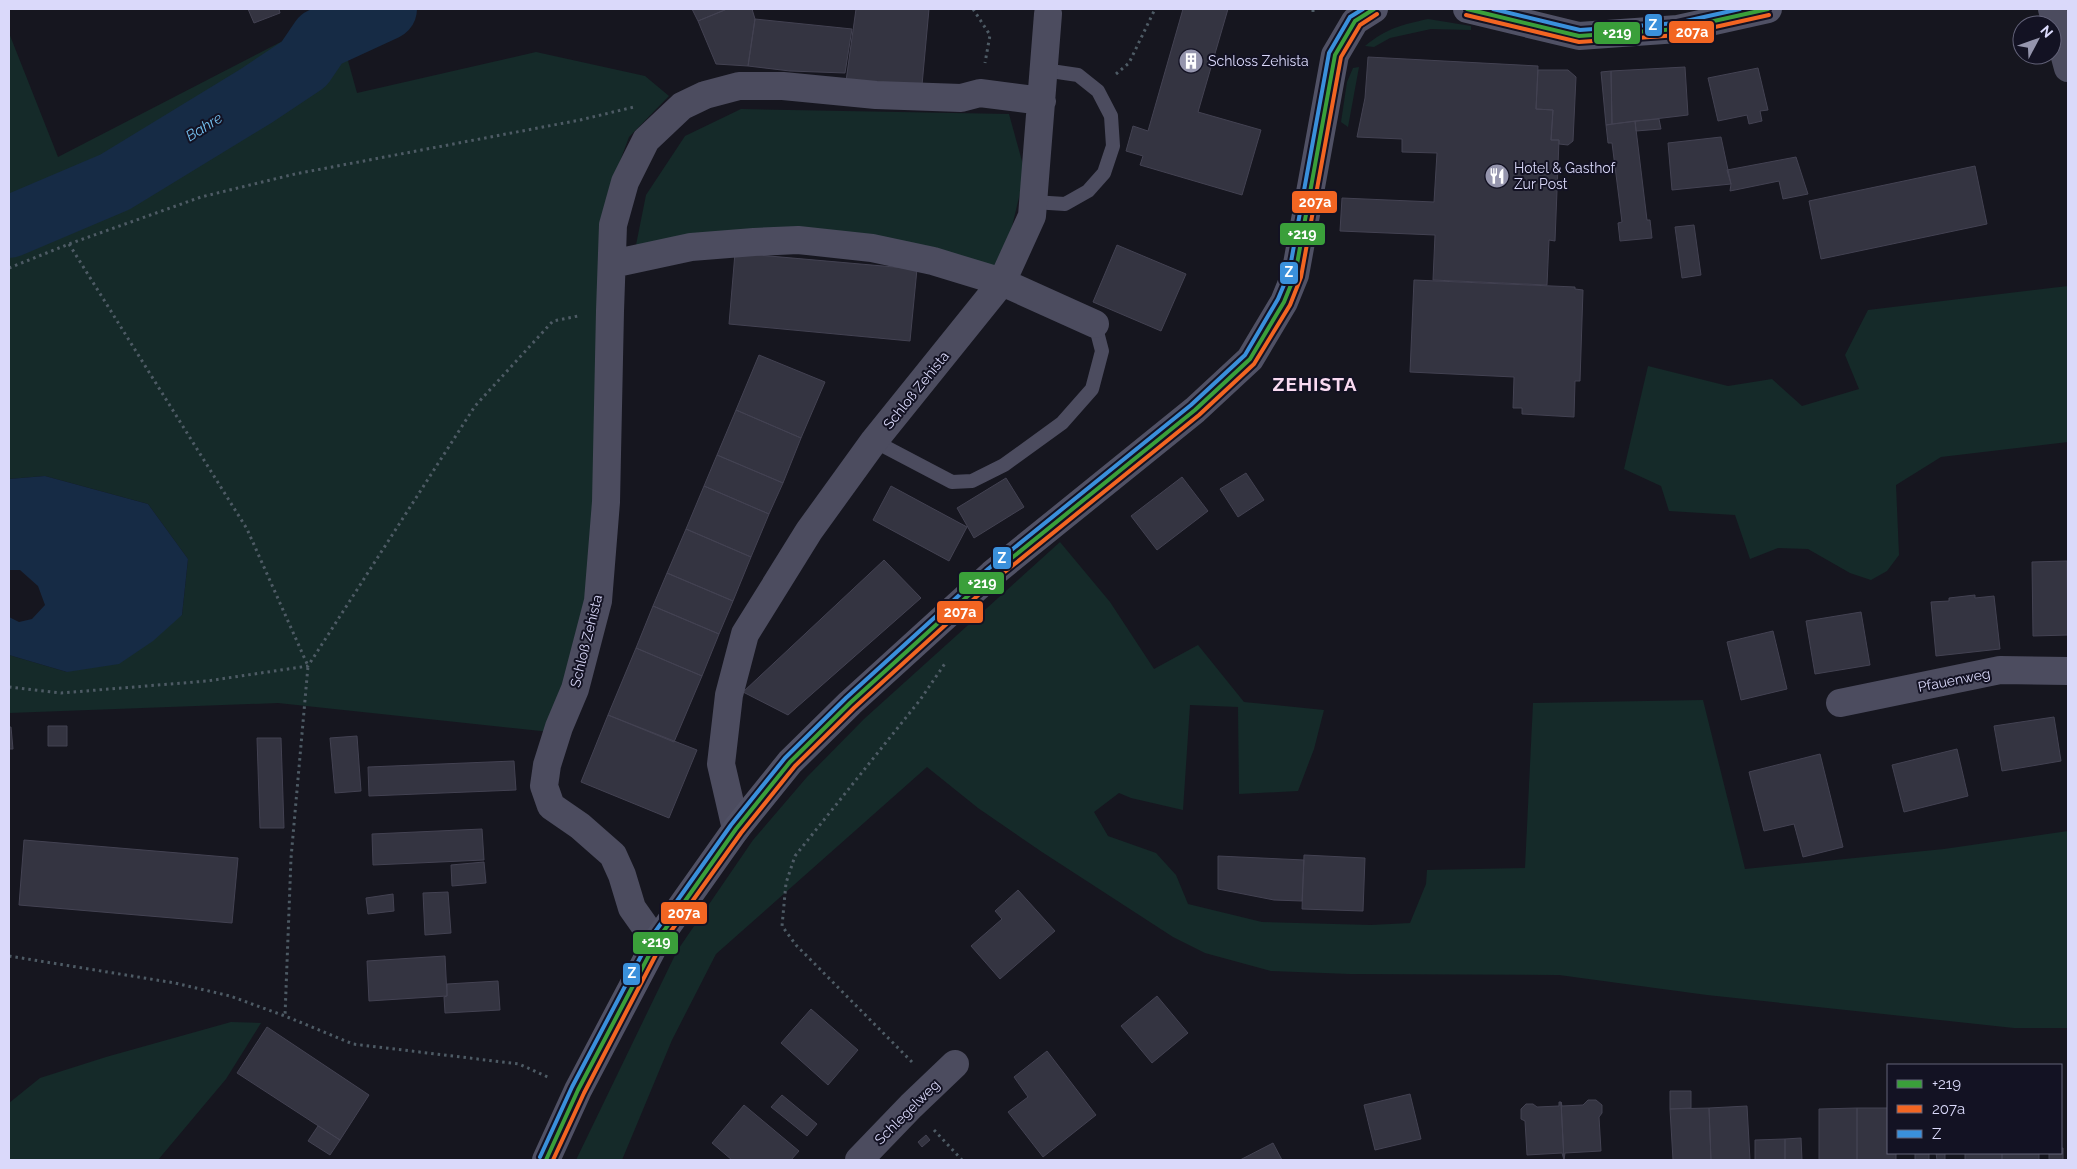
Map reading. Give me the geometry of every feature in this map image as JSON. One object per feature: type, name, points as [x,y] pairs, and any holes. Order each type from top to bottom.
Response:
[{"type":"main road","points":[[546,1160],[578,1090],[656,942],[736,829],[790,762],[850,703],[992,574],[1194,410],[1250,359],[1284,302],[1295,275],[1335,55],[1355,21],[1374,9]]},
{"type":"main road","points":[[1467,9],[1579,36],[1678,29],[1768,9]]},
{"type":"street","points":[[2052,9],[2068,68]]},
{"type":"street","name":"Schloß Zehista","points":[[736,829],[721,764],[729,695],[746,634],[809,531],[874,441],[1002,282],[1032,216],[1048,14]]},
{"type":"street","name":"Schloß Zehista","points":[[656,942],[632,908],[622,875],[613,855],[580,826],[551,806],[544,786],[547,765],[559,727],[575,689],[598,601],[606,502],[610,311],[614,225],[625,182],[646,140],[682,106],[705,94],[739,86],[783,86],[876,95],[961,98],[980,93],[1042,101]]},
{"type":"street","points":[[612,264],[691,247],[798,240],[872,248],[933,260],[1002,282],[1094,324]]},
{"type":"street","name":"Pfauenweg","points":[[1840,703],[2000,670],[2068,671]]},
{"type":"street","name":"Schlegelweg","points":[[859,1160],[955,1064]]},
{"type":"lane","points":[[1033,202],[1065,204],[1088,190],[1104,173],[1112,146],[1111,116],[1098,91],[1078,75],[1044,70]]},
{"type":"lane","points":[[874,441],[952,482],[972,482],[996,469],[1062,423],[1092,389],[1102,351],[1094,324]]},
{"type":"path","points":[[973,9],[990,35],[980,93]]},
{"type":"path","points":[[1098,91],[1128,63],[1155,9]]},
{"type":"path","points":[[9,268],[69,244],[201,197],[295,174],[580,120],[630,107],[682,106]]},
{"type":"path","points":[[69,244],[247,529],[308,666]]},
{"type":"path","points":[[285,1016],[291,858],[308,666],[475,406],[553,321],[610,311]]},
{"type":"path","points":[[930,1087],[907,1055],[796,945],[782,926],[786,882],[795,856],[920,700],[950,656]]},
{"type":"path","points":[[9,687],[61,693],[207,681],[308,666]]},
{"type":"path","points":[[9,957],[175,983],[230,996],[353,1044],[519,1064],[578,1090]]},
{"type":"path","points":[[912,1106],[962,1160]]},
{"type":"green space","points":[[335,14],[357,93],[536,52],[645,76],[669,96],[629,137],[613,180],[592,600],[550,732],[278,703],[9,713],[9,655],[67,672],[182,615],[188,559],[148,504],[45,476],[9,479],[9,33],[58,157]]},
{"type":"green space","points":[[1428,19],[1471,26],[1471,30],[1431,29],[1390,38],[1374,47],[1365,46],[1380,35],[1395,28]]},
{"type":"green space","points":[[1359,67],[1348,127],[1341,122],[1347,82],[1353,68]]},
{"type":"green space","points":[[741,109],[1009,114],[1025,172],[1000,277],[902,249],[634,255],[646,195],[685,136]]},
{"type":"green space","points":[[2068,286],[2068,442],[1941,457],[1896,485],[1899,555],[1887,571],[1871,580],[1850,573],[1808,549],[1778,548],[1750,559],[1735,515],[1669,511],[1661,486],[1624,469],[1648,366],[1728,386],[1772,379],[1802,406],[1859,389],[1845,355],[1868,310]]},
{"type":"green space","points":[[1060,542],[1110,602],[1154,669],[1198,645],[1244,702],[1324,710],[1314,749],[1298,791],[1239,794],[1238,707],[1190,705],[1183,810],[1131,798],[1119,793],[1094,812],[1108,836],[1156,853],[1176,875],[1188,904],[1262,922],[1371,925],[1410,923],[1426,884],[1427,870],[1525,868],[1533,703],[1703,700],[1745,869],[1944,849],[2068,831],[2068,1028],[2014,1028],[1707,995],[1559,975],[1350,974],[1271,971],[1205,953],[1173,937],[978,808],[927,767],[716,954],[672,1040],[622,1160],[576,1160],[677,951],[753,840],[807,777],[864,719]]},
{"type":"green space","points":[[231,1022],[261,1023],[226,1079],[158,1160],[9,1160],[9,1103],[40,1078],[106,1057]]},
{"type":"water","points":[[45,476],[148,504],[188,559],[182,615],[153,641],[119,664],[67,672],[9,655],[9,617],[19,622],[32,619],[45,605],[38,586],[20,570],[9,570],[9,479]]},
{"type":"building","points":[[248,9],[279,9],[280,13],[254,23]]},
{"type":"building","points":[[692,9],[727,9],[698,21]]},
{"type":"building","points":[[727,9],[752,9],[755,19],[748,66],[716,64],[698,21]]},
{"type":"building","points":[[856,9],[929,9],[922,85],[846,81]]},
{"type":"building","name":"Schloss Zehista","points":[[1183,9],[1228,9],[1198,112],[1261,130],[1242,195],[1140,165],[1143,156],[1126,151],[1133,126],[1148,131]]},
{"type":"building","points":[[755,19],[852,29],[845,73],[790,71],[748,66]]},
{"type":"building","name":"Hotel & Gasthof Zur Post","points":[[1368,57],[1538,66],[1536,109],[1553,110],[1551,140],[1559,140],[1555,241],[1549,240],[1547,285],[1433,280],[1435,235],[1340,231],[1342,198],[1434,202],[1437,153],[1402,152],[1402,139],[1357,137],[1365,98]]},
{"type":"building","points":[[1685,67],[1688,115],[1612,124],[1611,71]]},
{"type":"building","points":[[1758,68],[1768,110],[1760,111],[1762,121],[1749,124],[1747,115],[1718,121],[1708,78]]},
{"type":"building","points":[[1538,70],[1568,70],[1576,77],[1573,141],[1568,145],[1559,144],[1559,140],[1551,140],[1553,110],[1536,109]]},
{"type":"building","points":[[1611,71],[1612,124],[1606,125],[1601,72]]},
{"type":"building","points":[[1659,119],[1661,129],[1636,131],[1635,121]]},
{"type":"building","points":[[1635,121],[1647,220],[1650,220],[1652,238],[1620,241],[1618,223],[1622,222],[1612,143],[1608,143],[1606,125]]},
{"type":"building","points":[[1721,137],[1731,184],[1672,190],[1668,143]]},
{"type":"building","points":[[1796,157],[1808,194],[1783,199],[1779,181],[1730,191],[1731,184],[1727,170]]},
{"type":"building","points":[[1975,166],[1987,224],[1821,259],[1809,201]]},
{"type":"building","points":[[1694,225],[1701,275],[1682,278],[1675,227]]},
{"type":"building","points":[[1117,245],[1186,274],[1161,331],[1093,302]]},
{"type":"building","points":[[735,253],[917,269],[910,341],[729,324]]},
{"type":"building","points":[[1414,280],[1575,287],[1575,289],[1583,290],[1580,381],[1575,381],[1574,417],[1522,414],[1522,408],[1513,408],[1514,377],[1410,372]]},
{"type":"building","points":[[759,355],[825,382],[801,438],[736,410]]},
{"type":"building","points":[[736,410],[801,438],[783,483],[717,455]]},
{"type":"building","points":[[717,455],[783,483],[769,514],[704,486]]},
{"type":"building","points":[[1246,473],[1264,500],[1238,517],[1220,489]]},
{"type":"building","points":[[1182,477],[1208,511],[1157,550],[1131,516]]},
{"type":"building","points":[[1006,478],[1024,507],[974,538],[957,508]]},
{"type":"building","points":[[704,486],[769,514],[751,557],[686,529]]},
{"type":"building","points":[[891,486],[967,527],[949,561],[873,520]]},
{"type":"building","points":[[686,529],[751,557],[733,601],[667,573]]},
{"type":"building","points":[[884,560],[921,598],[788,715],[743,692]]},
{"type":"building","points":[[2067,561],[2068,635],[2033,636],[2032,562]]},
{"type":"building","points":[[667,573],[733,601],[719,634],[653,606]]},
{"type":"building","points":[[1975,595],[1975,598],[1994,596],[2000,649],[1936,656],[1931,602],[1949,601],[1949,598]]},
{"type":"building","points":[[653,606],[719,634],[702,676],[636,648]]},
{"type":"building","points":[[1861,612],[1870,665],[1815,674],[1806,621]]},
{"type":"building","points":[[1773,631],[1787,689],[1741,700],[1727,642]]},
{"type":"building","points":[[636,648],[702,676],[674,742],[608,715]]},
{"type":"building","points":[[608,715],[697,750],[669,818],[581,782]]},
{"type":"building","points":[[2054,717],[2061,761],[2002,771],[1994,726]]},
{"type":"building","points":[[48,726],[67,726],[67,746],[48,746]]},
{"type":"building","points":[[9,727],[11,727],[13,749],[9,749]]},
{"type":"building","points":[[357,736],[361,791],[335,793],[330,738]]},
{"type":"building","points":[[257,738],[281,738],[284,828],[260,828]]},
{"type":"building","points":[[1957,749],[1968,796],[1904,812],[1892,765]]},
{"type":"building","points":[[1820,754],[1843,847],[1803,857],[1794,824],[1764,831],[1749,772]]},
{"type":"building","points":[[514,761],[516,790],[369,796],[368,767]]},
{"type":"building","points":[[482,829],[484,860],[373,865],[372,834]]},
{"type":"building","points":[[24,840],[238,858],[232,923],[19,905]]},
{"type":"building","points":[[1304,855],[1365,858],[1363,911],[1302,909]]},
{"type":"building","points":[[1218,856],[1304,860],[1302,901],[1274,900],[1218,889]]},
{"type":"building","points":[[484,862],[486,883],[452,886],[451,865]]},
{"type":"building","points":[[1018,890],[1055,931],[1000,979],[971,946],[1002,919],[995,911]]},
{"type":"building","points":[[448,892],[451,933],[425,935],[423,893]]},
{"type":"building","points":[[393,894],[394,911],[368,914],[366,898]]},
{"type":"building","points":[[445,956],[447,996],[369,1001],[367,961]]},
{"type":"building","points":[[498,981],[500,1010],[445,1013],[444,997],[447,996],[447,984]]},
{"type":"building","points":[[1157,996],[1188,1033],[1152,1063],[1121,1026]]},
{"type":"building","points":[[811,1009],[858,1050],[828,1085],[781,1043]]},
{"type":"building","points":[[267,1027],[369,1095],[340,1140],[237,1073]]},
{"type":"building","points":[[1047,1051],[1096,1115],[1043,1157],[1008,1112],[1028,1097],[1014,1077]]},
{"type":"building","points":[[1670,1091],[1691,1091],[1691,1108],[1670,1109]]},
{"type":"building","points":[[1410,1094],[1421,1139],[1375,1150],[1364,1105]]},
{"type":"building","points":[[782,1095],[817,1124],[807,1136],[771,1107]]},
{"type":"building","points":[[1588,1100],[1596,1100],[1602,1105],[1602,1113],[1599,1117],[1601,1151],[1565,1153],[1564,1160],[1561,1102],[1562,1106],[1583,1105]]},
{"type":"building","points":[[1559,1102],[1561,1102],[1564,1160],[1562,1153],[1527,1155],[1525,1121],[1521,1119],[1521,1109],[1526,1104],[1533,1104],[1537,1107],[1559,1106]]},
{"type":"building","points":[[744,1105],[799,1151],[791,1160],[732,1160],[712,1143]]},
{"type":"building","points":[[1747,1106],[1750,1160],[1711,1160],[1709,1108]]},
{"type":"building","points":[[1709,1108],[1711,1160],[1673,1160],[1670,1109]]},
{"type":"building","points":[[1857,1108],[1887,1108],[1887,1154],[1896,1154],[1896,1160],[1857,1160]]},
{"type":"building","points":[[1857,1108],[1857,1160],[1819,1160],[1819,1109]]},
{"type":"building","points":[[318,1126],[340,1140],[330,1155],[308,1141]]},
{"type":"building","points":[[926,1135],[930,1140],[922,1147],[918,1142]]},
{"type":"building","points":[[1801,1138],[1802,1160],[1785,1160],[1785,1139]]},
{"type":"building","points":[[1785,1139],[1785,1160],[1755,1160],[1755,1140]]},
{"type":"building","points":[[1273,1143],[1282,1160],[1240,1160]]},
{"type":"building","points":[[2063,1148],[2063,1160],[2049,1160],[2049,1154],[2062,1154]]},
{"type":"building","points":[[1915,1154],[1929,1154],[1929,1160],[1915,1160]]},
{"type":"building","points":[[1936,1154],[1945,1154],[1945,1160],[1937,1160]]},
{"type":"building","points":[[1965,1154],[2002,1154],[2002,1160],[1965,1160]]},
{"type":"building","points":[[2002,1154],[2039,1154],[2039,1160],[2002,1160]]},
{"type":"waterway","name":"Bahre","points":[[9,227],[115,182],[256,96],[304,64],[321,39],[386,9]]},
{"type":"transit line","name":"Z","points":[[540,1157],[572,1087],[650,939],[731,825],[785,758],[846,698],[988,569],[1191,405],[1245,355],[1278,299],[1289,273],[1329,53],[1350,17],[1363,9]]},
{"type":"transit line","name":"+219","points":[[546,1160],[578,1090],[656,942],[736,829],[790,762],[850,703],[992,574],[1195,410],[1250,359],[1284,302],[1295,275],[1335,55],[1355,21],[1374,9]]},
{"type":"transit line","name":"+219","points":[[1467,9],[1579,36],[1678,29],[1768,9]]},
{"type":"transit line","name":"Z","points":[[1493,9],[1580,30],[1677,23],[1740,9]]},
{"type":"transit line","name":"207a","points":[[553,1160],[584,1093],[661,945],[741,833],[795,766],[854,708],[996,579],[1199,415],[1254,364],[1290,305],[1301,277],[1341,57],[1360,25],[1377,14]]},
{"type":"transit line","name":"207a","points":[[1466,15],[1579,42],[1679,35],[1769,15]]},
{"type":"place","name":"Schloss Zehista","points":[[1191,61]]},
{"type":"place","name":"Hotel & Gasthof Zur Post","points":[[1497,176]]},
{"type":"district","name":"ZEHISTA","points":[[1315,384]]}]
